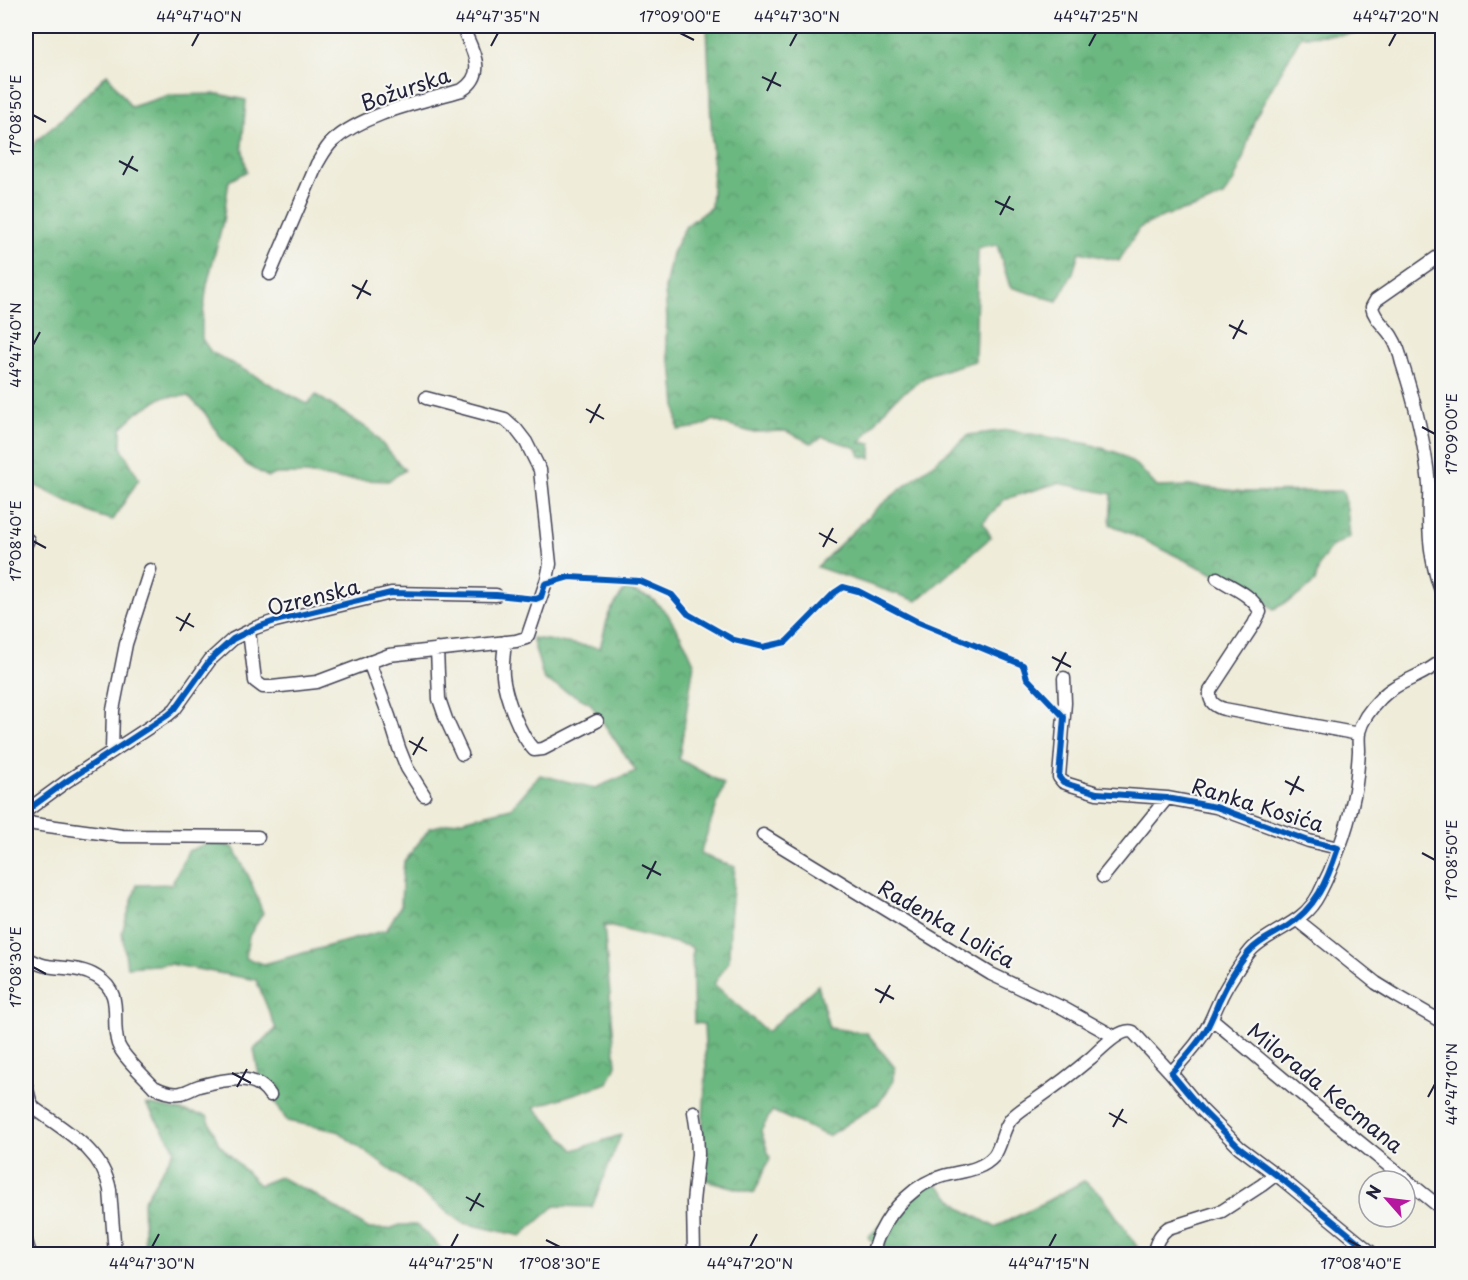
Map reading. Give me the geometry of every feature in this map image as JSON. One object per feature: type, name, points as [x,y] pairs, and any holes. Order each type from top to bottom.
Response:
[{"type":"street","name":"Božurska","points":[[270,274],[317,164],[333,141],[346,131],[377,116],[462,90],[474,80],[477,70],[474,56],[462,26]]},
{"type":"street","points":[[1443,254],[1376,300],[1372,307],[1376,317],[1398,348],[1410,386],[1429,485],[1431,555],[1443,593]]},
{"type":"street","name":"Ozrenska","points":[[249,631],[255,681],[263,687],[317,682],[389,655],[526,638],[550,564],[540,470],[526,442],[505,419],[426,398]]},
{"type":"street","points":[[112,751],[113,710],[126,644],[150,570]]},
{"type":"street","points":[[1217,578],[1250,598],[1257,604],[1260,612],[1210,691],[1211,702],[1224,709],[1359,734]]},
{"type":"street","name":"Ozrenska","points":[[26,811],[175,709],[210,660],[232,639],[249,631],[275,621],[391,593],[496,595]]},
{"type":"street","points":[[505,642],[503,674],[506,692],[517,722],[534,750],[543,749],[597,720]]},
{"type":"street","points":[[436,649],[439,699],[462,754]]},
{"type":"street","points":[[1373,1254],[1239,1146],[1201,1109],[1171,1073],[1193,1049],[1247,954],[1297,920],[1317,898],[1330,871],[1353,801],[1359,734],[1368,715],[1380,698],[1395,687],[1430,671],[1443,660]]},
{"type":"street","points":[[369,662],[407,768],[424,795]]},
{"type":"street","name":"Ranka Kosića","points":[[1064,678],[1065,703],[1059,777],[1061,780],[1097,793],[1167,798],[1216,807],[1309,841],[1338,848]]},
{"type":"street","name":"Ranka Kosića","points":[[1102,877],[1167,798]]},
{"type":"street","points":[[26,821],[122,836],[258,837]]},
{"type":"street","name":"Radenka Lolića","points":[[763,835],[991,974],[1063,1008],[1115,1037],[1125,1030],[1133,1032],[1171,1073]]},
{"type":"street","points":[[1297,920],[1376,983],[1443,1022]]},
{"type":"street","points":[[26,958],[48,966],[82,970],[103,982],[112,992],[115,1003],[118,1046],[154,1087],[161,1091],[180,1093],[223,1080],[252,1080],[260,1084],[270,1095]]},
{"type":"street","name":"Milorada Kecmana","points":[[1212,1019],[1443,1209]]},
{"type":"street","points":[[872,1254],[879,1234],[905,1199],[940,1176],[969,1172],[988,1161],[999,1146],[1003,1132],[1012,1117],[1079,1068],[1115,1037]]},
{"type":"street","points":[[26,1085],[34,1108],[83,1144],[103,1168],[110,1190],[115,1254]]},
{"type":"street","points":[[694,1112],[698,1154],[693,1202],[694,1254]]},
{"type":"street","points":[[1153,1254],[1158,1238],[1168,1228],[1222,1211],[1275,1174]]},
{"type":"street","points":[[26,1241],[30,1254]]},
{"type":"green space","points":[[707,26],[1358,26],[1355,34],[1301,36],[1255,118],[1234,181],[1223,196],[1203,205],[1164,216],[1139,228],[1119,261],[1079,252],[1073,273],[1057,301],[1010,287],[997,245],[978,248],[975,361],[925,377],[891,402],[860,443],[871,443],[871,458],[860,456],[857,448],[823,437],[811,443],[786,431],[751,432],[714,420],[700,427],[678,430],[673,372],[666,341],[665,289],[672,253],[686,226],[711,207],[713,171]]},
{"type":"green space","points":[[107,74],[131,107],[169,95],[219,94],[246,100],[242,146],[247,171],[229,181],[223,221],[207,285],[202,339],[211,352],[307,404],[316,395],[370,430],[405,470],[388,481],[339,479],[306,474],[276,474],[268,477],[247,465],[221,438],[205,413],[188,396],[163,397],[138,412],[121,428],[121,447],[139,479],[113,520],[98,516],[26,481],[26,211],[31,186],[26,181],[26,160],[36,141],[60,121]]},
{"type":"green space","points":[[1008,430],[1089,444],[1118,453],[1139,467],[1157,487],[1193,486],[1245,492],[1343,491],[1350,537],[1331,547],[1320,563],[1315,582],[1296,597],[1274,609],[1247,590],[1110,524],[1112,494],[1058,483],[1005,499],[983,522],[991,537],[917,601],[817,567],[877,508],[969,435]]},
{"type":"green space","points":[[625,589],[651,598],[667,613],[686,645],[694,663],[679,759],[724,784],[700,854],[735,867],[729,961],[714,984],[767,1032],[818,985],[829,1028],[867,1033],[895,1068],[892,1084],[879,1103],[828,1136],[772,1111],[761,1131],[770,1158],[754,1193],[705,1180],[701,1154],[704,1142],[702,1135],[706,1071],[704,1024],[694,1023],[692,947],[604,925],[616,1065],[608,1083],[534,1107],[574,1150],[621,1135],[592,1207],[555,1206],[521,1236],[463,1223],[337,1131],[287,1121],[259,1076],[254,1049],[276,1029],[256,980],[170,964],[127,967],[122,932],[137,885],[172,884],[188,851],[210,842],[233,847],[249,877],[263,913],[249,936],[245,958],[264,964],[386,930],[401,906],[404,862],[430,828],[511,808],[540,775],[595,788],[636,771],[590,703],[544,680],[532,638],[600,648],[609,613]]},
{"type":"green space","points":[[146,1104],[207,1116],[219,1144],[259,1185],[279,1177],[312,1193],[369,1229],[417,1225],[447,1254],[145,1254],[143,1202],[175,1149]]},
{"type":"green space","points":[[933,1180],[962,1209],[995,1227],[1084,1181],[1101,1194],[1140,1251],[1125,1254],[883,1254],[868,1237],[897,1209]]},
{"type":"cycle path","points":[[26,811],[67,781],[168,715],[175,709],[210,660],[233,639],[275,621],[391,593],[496,595],[536,599],[541,597],[545,584],[569,577],[640,581],[672,595],[688,614],[734,640],[763,647],[786,642],[834,593],[843,587],[858,591],[916,621],[1023,665],[1027,678],[1064,717],[1059,777],[1063,782],[1097,793],[1167,798],[1216,807],[1309,841],[1338,848],[1325,882],[1313,902],[1296,920],[1248,953],[1225,988],[1206,1030],[1171,1073],[1201,1109],[1239,1147],[1373,1254]]}]
